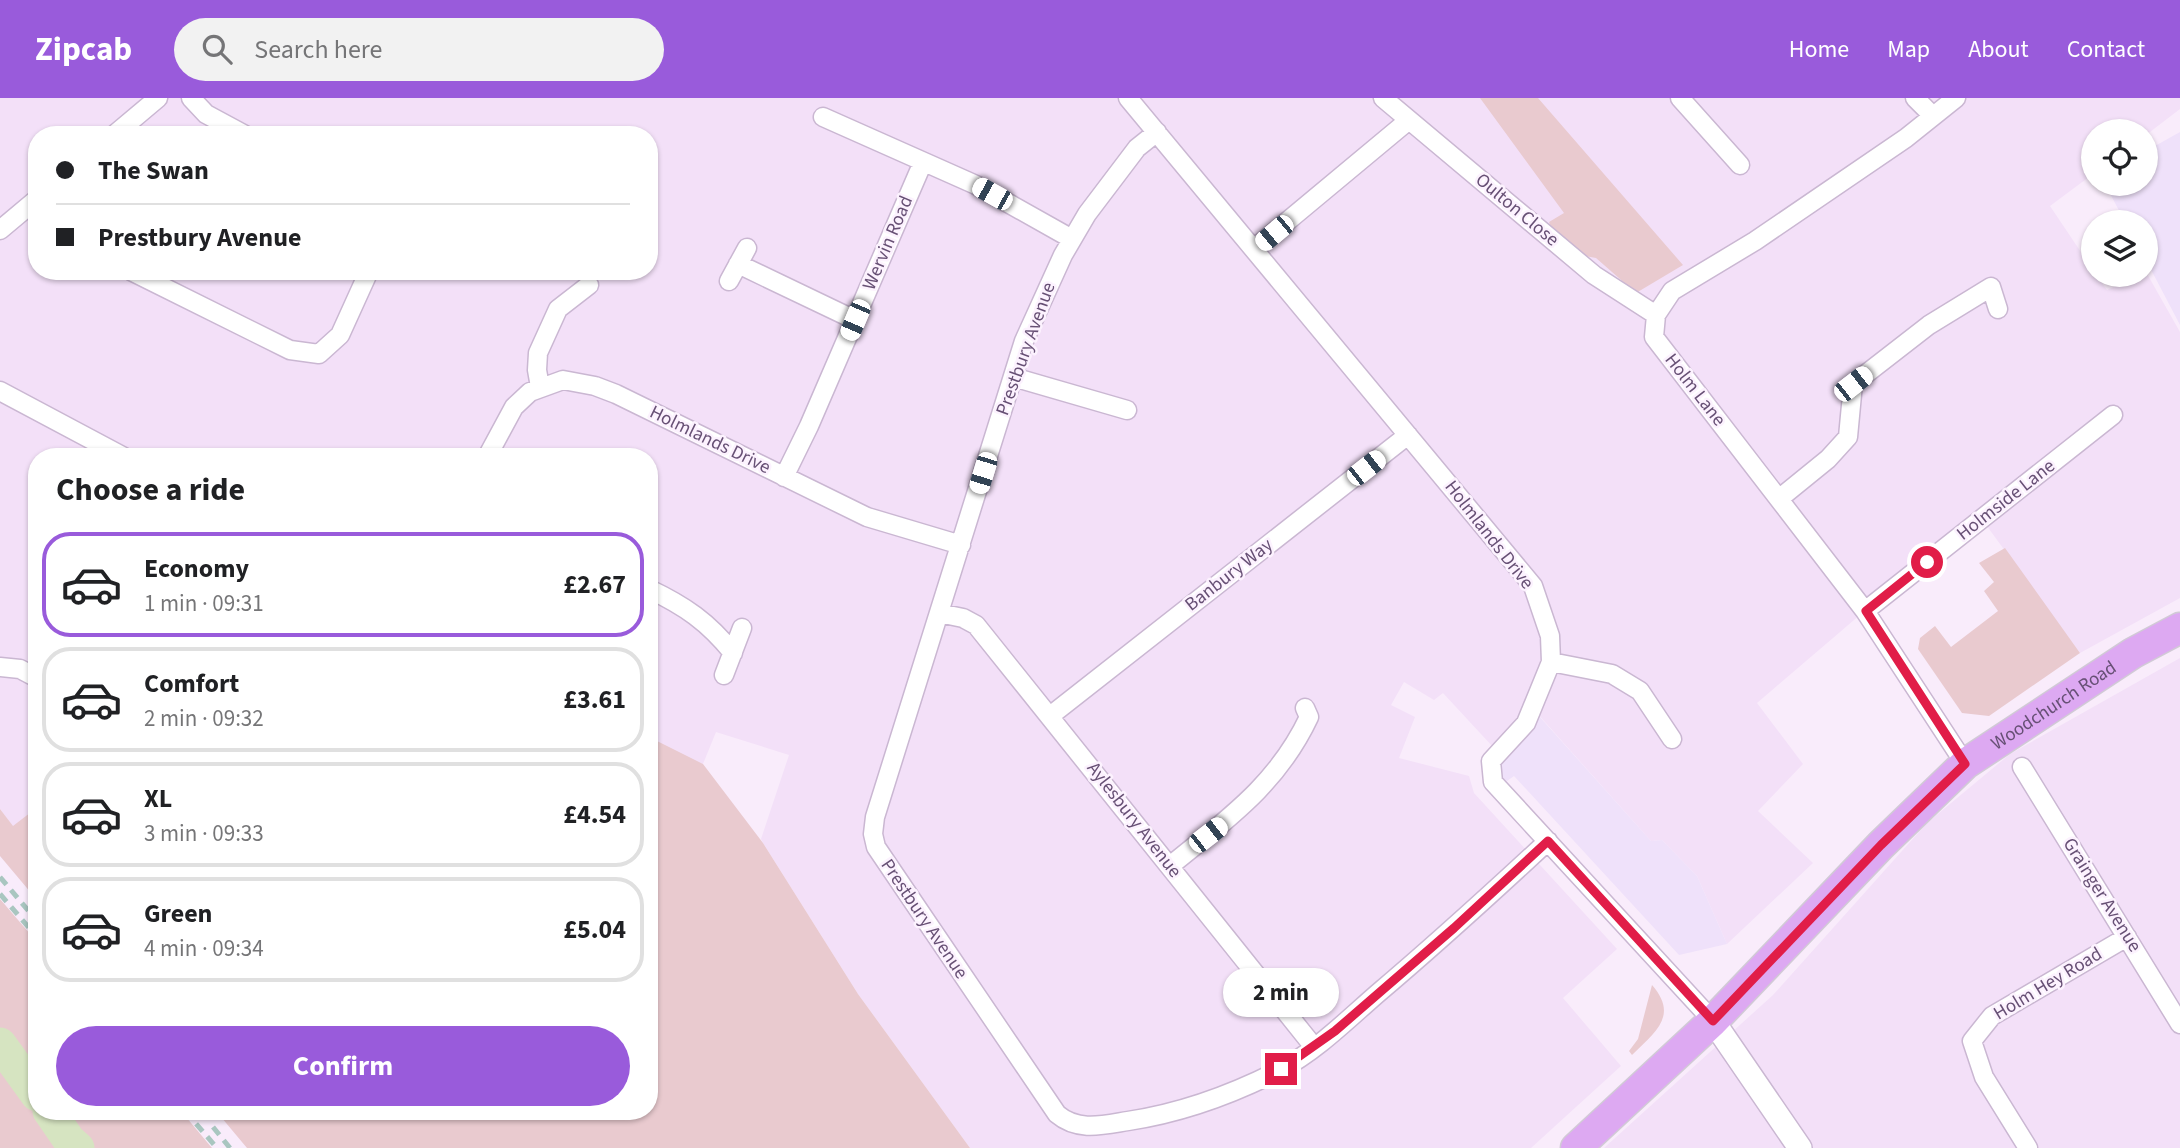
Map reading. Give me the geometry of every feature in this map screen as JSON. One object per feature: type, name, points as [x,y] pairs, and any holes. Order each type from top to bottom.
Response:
[{"type":"highway","name":"Woodchurch Road","points":[[1576,1148],[1713,1021],[1881,845],[1965,764],[2133,653],[2180,628]]},
{"type":"street","points":[[125,126],[158,98]]},
{"type":"street","points":[[191,98],[206,114],[228,126]]},
{"type":"street","name":"Holmlands Drive","points":[[1128,98],[1533,586],[1550,636],[1551,662],[1526,723],[1492,761],[1493,782],[1713,1021]]},
{"type":"street","name":"Oulton Close","points":[[1383,98],[1594,275],[1656,315]]},
{"type":"street","points":[[1681,98],[1740,166]]},
{"type":"street","points":[[1915,98],[1933,116]]},
{"type":"street","points":[[1656,315],[1672,291],[1755,241],[1906,138],[1956,98]]},
{"type":"street","points":[[823,117],[976,185],[1072,239]]},
{"type":"street","points":[[1254,249],[1409,120]]},
{"type":"street","name":"Prestbury Avenue","points":[[1157,132],[1136,148],[1087,214],[1044,294],[1013,377],[875,817],[873,834],[876,847],[1057,1114],[1072,1125],[1102,1125],[1179,1110],[1214,1099],[1281,1069],[1314,1047],[1454,928],[1548,841]]},
{"type":"street","name":"Wervin Road","points":[[784,477],[810,426],[923,162]]},
{"type":"street","points":[[0,230],[28,207]]},
{"type":"street","points":[[729,281],[742,256],[855,320]]},
{"type":"street","points":[[149,280],[290,351],[319,354],[340,335],[365,280]]},
{"type":"street","points":[[492,448],[514,407],[530,392],[540,387],[538,353],[558,309],[589,285]]},
{"type":"street","points":[[1780,498],[1828,459],[1849,437],[1853,384],[1928,325],[1991,287],[1998,309]]},
{"type":"street","name":"Holm Lane","points":[[1656,315],[1654,337],[1866,611],[1965,764]]},
{"type":"street","points":[[1013,377],[1127,410]]},
{"type":"street","name":"Holmlands Drive","points":[[540,387],[563,380],[606,390],[867,517],[961,545]]},
{"type":"street","points":[[0,391],[107,448]]},
{"type":"street","name":"Holmside Lane","points":[[1866,611],[2113,415]]},
{"type":"street","name":"Banbury Way","points":[[1050,716],[1408,435]]},
{"type":"street","points":[[658,594],[696,614],[717,633],[733,653]]},
{"type":"street","name":"Aylesbury Avenue","points":[[939,613],[963,618],[976,625],[1314,1047]]},
{"type":"street","points":[[724,676],[742,628]]},
{"type":"street","points":[[1551,662],[1612,674],[1640,691],[1675,740]]},
{"type":"street","points":[[0,667],[20,669],[28,673]]},
{"type":"street","points":[[1170,866],[1260,792],[1302,733],[1310,713]]},
{"type":"street","name":"Grainger Avenue","points":[[2022,767],[2180,1024]]},
{"type":"street","name":"Holm Hey Road","points":[[2028,1148],[1984,1077],[1972,1041],[1992,1016],[2127,937]]},
{"type":"street","points":[[1713,1021],[1800,1148]]},
{"type":"shaded area","points":[[0,98],[2180,98],[2180,109],[2158,126],[2158,119],[2081,119],[2081,183],[2050,206],[2081,252],[2081,287],[2105,287],[2107,290],[2113,287],[2154,287],[2180,332],[2180,598],[2080,653],[1978,514],[1757,703],[1803,764],[1758,811],[1813,863],[1727,944],[1697,876],[1662,840],[1651,841],[1528,703],[1518,720],[1493,747],[1443,693],[1434,700],[1404,682],[1391,705],[1415,717],[1399,758],[1469,776],[1474,793],[1617,949],[1563,998],[1621,1066],[1531,1148],[970,1148],[858,994],[761,839],[789,755],[716,732],[703,764],[658,747],[658,448],[28,448],[28,814],[13,827],[0,809]]},
{"type":"shaded area","points":[[1480,98],[1538,98],[1683,265],[1636,293],[1596,258],[1574,254],[1554,237],[1549,222],[1564,213]]},
{"type":"shaded area","points":[[2180,132],[2180,325],[2158,283],[2158,210],[2119,210],[2111,196],[2158,196],[2158,144]]},
{"type":"shaded area","points":[[2005,548],[2080,653],[1989,716],[1962,713],[1918,649],[1920,638],[1935,626],[1951,647],[1998,611],[1984,591],[1994,582],[1979,563]]},
{"type":"shaded area","points":[[2180,658],[2180,1148],[1604,1148],[1773,995],[1927,823],[2010,754]]},
{"type":"shaded area","points":[[1539,716],[1651,841],[1662,840],[1697,876],[1727,944],[1679,955],[1514,776],[1507,781],[1499,776],[1496,763]]},
{"type":"shaded area","points":[[658,742],[703,764],[763,843],[858,994],[970,1148],[247,1148],[224,1120],[658,1120]]},
{"type":"shaded area","points":[[0,809],[13,826],[28,814],[28,889],[0,856]]},
{"type":"shaded area","points":[[0,899],[28,932],[28,1120],[189,1120],[212,1148],[0,1148]]},
{"type":"shaded area","points":[[1652,985],[1664,1006],[1664,1015],[1656,1031],[1632,1055],[1629,1051],[1638,1039]]},
{"type":"waterway","points":[[0,1044],[28,1083]]},
{"type":"waterway","points":[[55,1120],[78,1148]]},
{"type":"railway","points":[[0,877],[28,910]]},
{"type":"railway","points":[[0,894],[28,927]]},
{"type":"railway","points":[[193,1120],[217,1148]]},
{"type":"railway","points":[[213,1127],[230,1148]]},
{"type":"route","points":[[1281,1069],[1335,1031],[1454,928],[1548,841],[1713,1021],[1881,845],[1965,764],[1866,611],[1927,562]]}]
